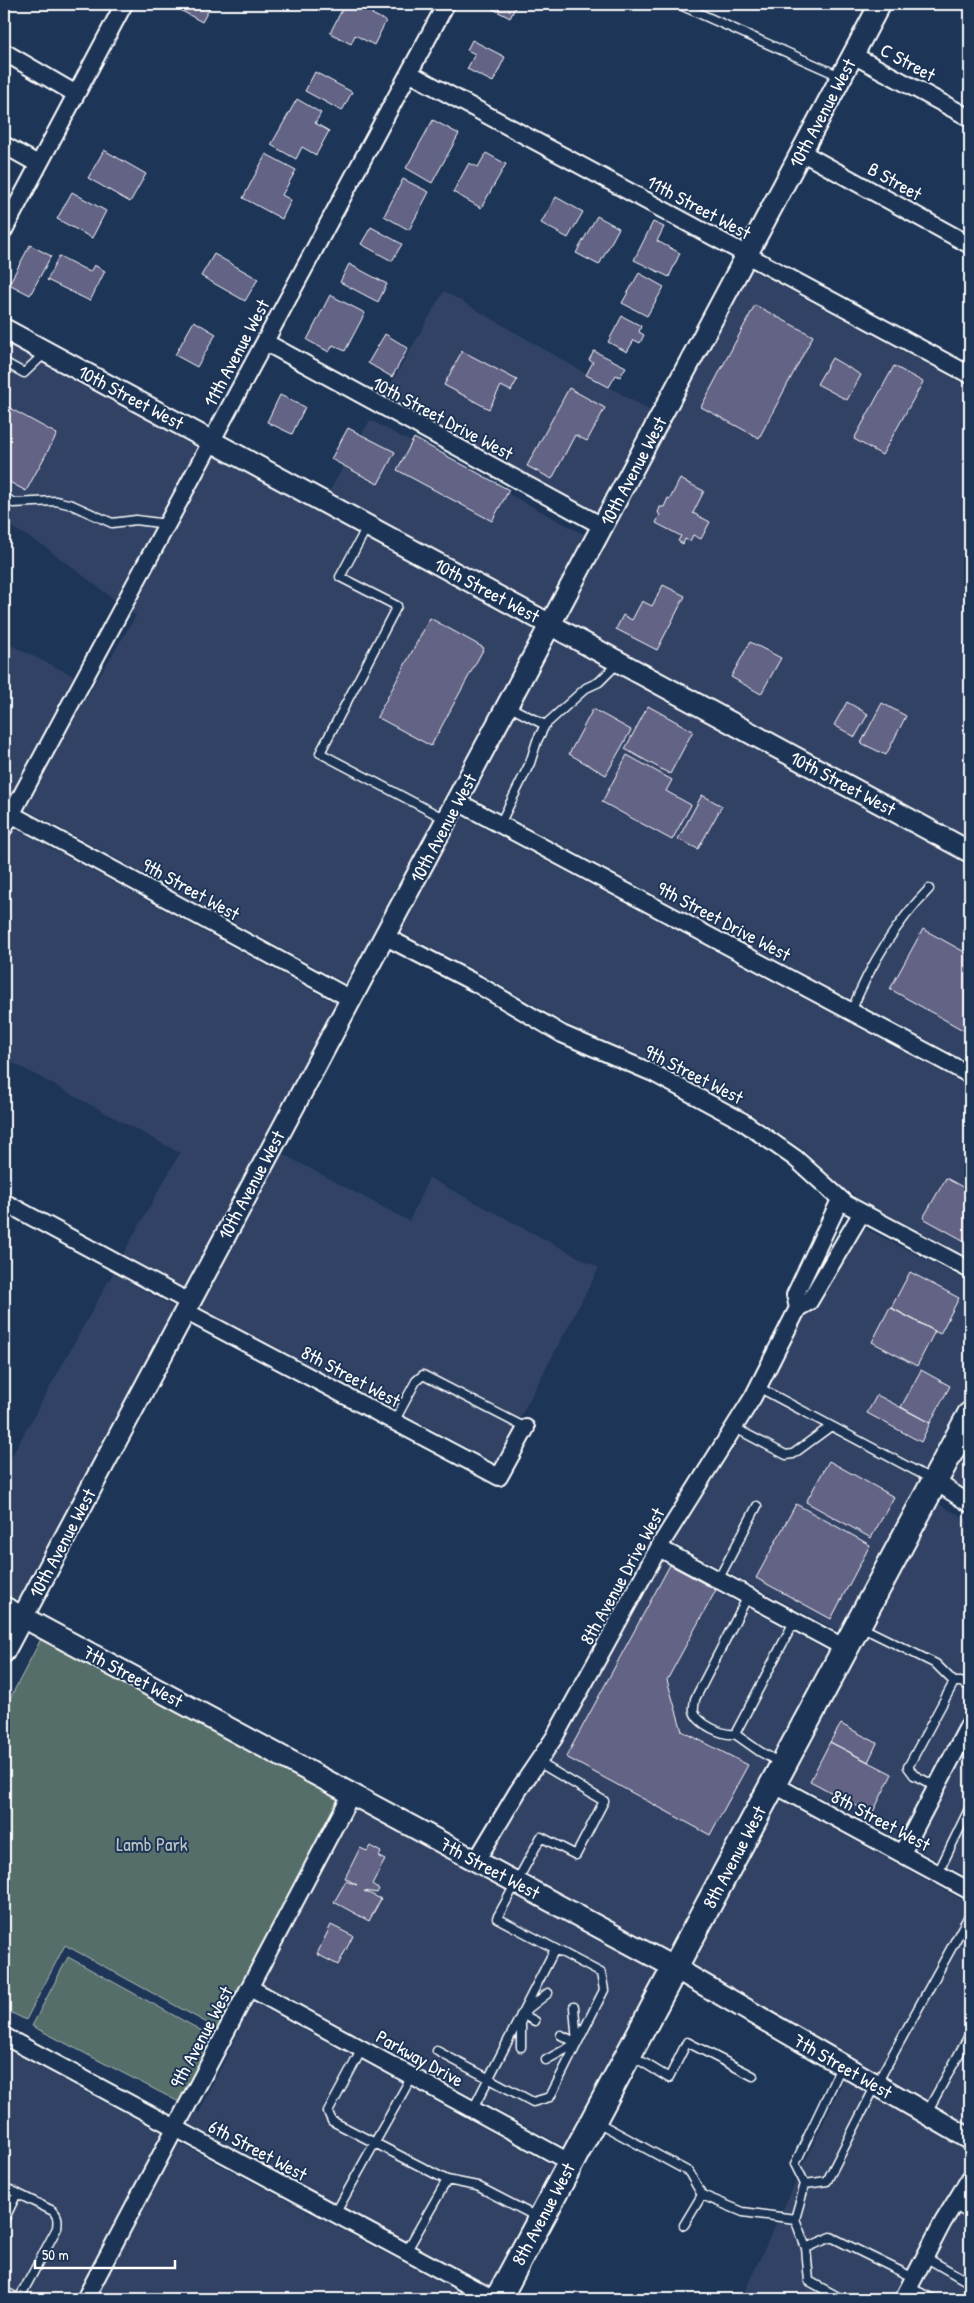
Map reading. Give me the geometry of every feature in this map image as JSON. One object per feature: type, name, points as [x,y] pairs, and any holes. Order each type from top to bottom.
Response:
[{"type":"main road","name":"8th Avenue West","points":[[496,2299],[594,2120],[970,1415]]},
{"type":"street","points":[[4,230],[124,4]]},
{"type":"street","name":"11th Avenue West","points":[[7,821],[446,4]]},
{"type":"street","name":"10th Avenue West","points":[[4,1652],[384,936],[458,802],[550,624],[604,527],[880,4]]},
{"type":"street","points":[[4,52],[76,94]]},
{"type":"street","name":"C Street","points":[[853,55],[970,118]]},
{"type":"street","name":"11th Street West","points":[[409,72],[970,375]]},
{"type":"street","points":[[4,145],[38,164]]},
{"type":"street","name":"B Street","points":[[801,152],[970,245]]},
{"type":"street","name":"10th Street West","points":[[4,329],[970,852]]},
{"type":"street","name":"10th Street Drive West","points":[[264,342],[604,527]]},
{"type":"street","name":"9th Street Drive West","points":[[458,802],[970,1075]]},
{"type":"street","name":"9th Street West","points":[[7,821],[351,999]]},
{"type":"street","name":"9th Street West","points":[[384,936],[476,984],[562,1034],[653,1073],[742,1121],[795,1158],[840,1200],[861,1214],[970,1270]]},
{"type":"street","name":"8th Avenue Drive West","points":[[798,1308],[795,1295],[840,1200]]},
{"type":"street","name":"8th Street West","points":[[4,1202],[187,1307],[394,1422],[499,1477],[526,1428]]},
{"type":"street","name":"8th Avenue Drive West","points":[[476,1861],[518,1791],[554,1738],[659,1548],[735,1428],[798,1308],[809,1302],[861,1214]]},
{"type":"street","points":[[935,1481],[970,1504]]},
{"type":"street","points":[[659,1548],[845,1648]]},
{"type":"street","name":"7th Street West","points":[[4,1607],[675,1968],[970,2139]]},
{"type":"street","points":[[902,1854],[970,1723]]},
{"type":"street","name":"8th Street West","points":[[778,1774],[902,1854],[970,1891]]},
{"type":"street","name":"9th Avenue West","points":[[85,2299],[352,1793]]},
{"type":"street","name":"Parkway Drive","points":[[250,1988],[571,2162]]},
{"type":"street","name":"6th Street West","points":[[4,2036],[496,2299]]},
{"type":"street","points":[[909,2288],[970,2178]]},
{"type":"lane","points":[[678,4],[842,76]]},
{"type":"lane","points":[[4,362],[24,373],[47,352]]},
{"type":"lane","points":[[4,496],[13,504],[56,501],[72,505],[112,523],[136,520],[167,524]]},
{"type":"lane","points":[[368,526],[340,577],[397,606],[320,753],[448,820]]},
{"type":"lane","points":[[500,824],[530,763],[545,724],[586,688],[599,682],[619,661]]},
{"type":"lane","points":[[508,706],[545,724]]},
{"type":"lane","points":[[851,1012],[859,992],[881,952],[905,917],[929,889]]},
{"type":"lane","points":[[394,1422],[418,1378],[423,1375],[526,1428]]},
{"type":"lane","points":[[758,1387],[935,1481]]},
{"type":"lane","points":[[735,1428],[786,1455],[793,1454],[831,1426]]},
{"type":"lane","points":[[718,1580],[757,1506]]},
{"type":"lane","points":[[748,1596],[696,1699],[694,1711],[698,1719],[716,1731],[728,1736],[735,1734],[795,1620]]},
{"type":"lane","points":[[857,1625],[936,1664],[954,1682],[970,1687]]},
{"type":"lane","points":[[937,1787],[914,1775],[908,1767],[954,1682]]},
{"type":"lane","points":[[735,1734],[759,1752],[778,1774]]},
{"type":"lane","points":[[437,2051],[534,2102],[550,2097],[604,1990],[600,1973],[497,1918],[541,1837],[576,1855],[604,1801],[538,1762]]},
{"type":"lane","points":[[938,1873],[970,1807]]},
{"type":"lane","points":[[805,2184],[827,2181],[876,2084],[970,1914]]},
{"type":"lane","points":[[472,2109],[555,1949]]},
{"type":"lane","points":[[521,2014],[548,1993]]},
{"type":"lane","points":[[574,2007],[577,2043]]},
{"type":"lane","points":[[521,2014],[535,2021]]},
{"type":"lane","points":[[521,2014],[521,2047]]},
{"type":"lane","points":[[926,2114],[970,2034]]},
{"type":"lane","points":[[561,2035],[577,2043]]},
{"type":"lane","points":[[629,2054],[670,2078],[687,2042],[752,2076]]},
{"type":"lane","points":[[546,2060],[577,2043]]},
{"type":"lane","points":[[362,2049],[328,2112],[332,2121],[447,2180],[477,2186],[540,2219]]},
{"type":"lane","points":[[842,2065],[795,2164],[805,2184],[795,2219],[806,2248],[809,2281],[842,2299]]},
{"type":"lane","points":[[335,2214],[412,2076]]},
{"type":"lane","points":[[594,2120],[689,2172],[702,2195],[743,2212],[795,2219]]},
{"type":"lane","points":[[406,2252],[447,2180]]},
{"type":"lane","points":[[4,2187],[53,2211],[57,2215],[58,2221],[57,2228],[19,2299],[4,2291]]},
{"type":"lane","points":[[4,2220],[18,2194]]},
{"type":"lane","points":[[684,2225],[702,2195]]},
{"type":"lane","points":[[954,2205],[970,2215]]},
{"type":"lane","points":[[806,2248],[832,2237],[909,2288],[932,2299]]},
{"type":"lane","points":[[925,2257],[970,2283]]},
{"type":"shaded area","points":[[750,269],[970,387],[970,840],[564,619]]},
{"type":"shaded area","points":[[444,291],[652,412],[597,517],[381,401]]},
{"type":"shaded area","points":[[4,341],[198,446],[115,600],[44,546],[4,523]]},
{"type":"shaded area","points":[[370,420],[587,536],[547,610],[329,492]]},
{"type":"shaded area","points":[[215,455],[537,629],[348,985],[25,809],[74,717],[136,616],[131,612]]},
{"type":"shaded area","points":[[554,638],[970,865],[970,1063],[472,797]]},
{"type":"shaded area","points":[[4,642],[74,676],[4,807]]},
{"type":"shaded area","points":[[461,816],[970,1087],[970,1258],[853,1196],[854,1194],[840,1186],[802,1149],[747,1111],[658,1063],[567,1024],[482,974],[398,931]]},
{"type":"shaded area","points":[[14,828],[337,1004],[185,1288],[123,1254],[180,1153],[4,1058],[4,848]]},
{"type":"shaded area","points":[[277,1151],[409,1221],[429,1178],[599,1268],[496,1463],[198,1306]]},
{"type":"shaded area","points":[[864,1228],[970,1282],[970,1395],[842,1633],[673,1543],[742,1435],[804,1317],[817,1307]]},
{"type":"shaded area","points":[[113,1273],[175,1308],[20,1601],[4,1593],[4,1470]]},
{"type":"shaded area","points":[[970,1436],[970,1497],[945,1483]]},
{"type":"shaded area","points":[[935,1502],[970,1521],[970,1703],[898,1839],[787,1779]]},
{"type":"shaded area","points":[[662,1562],[831,1653],[671,1954],[490,1856],[563,1742]]},
{"type":"shaded area","points":[[970,1744],[970,1878],[915,1848]]},
{"type":"shaded area","points":[[777,1798],[970,1904],[970,2127],[688,1963]]},
{"type":"shaded area","points":[[355,1807],[661,1973],[567,2148],[263,1983]]},
{"type":"shaded area","points":[[253,2002],[557,2168],[493,2287],[189,2123],[196,2111],[199,2113]]},
{"type":"shaded area","points":[[4,2048],[162,2133],[74,2299],[4,2299]]},
{"type":"shaded area","points":[[844,2079],[970,2152],[970,2159],[935,2218],[892,2299],[741,2299]]},
{"type":"shaded area","points":[[179,2143],[471,2299],[96,2299]]},
{"type":"shaded area","points":[[970,2197],[970,2299],[914,2299],[952,2227]]},
{"type":"green space","name":"Lamb Park","points":[[41,1639],[344,1797],[218,2029],[65,1945],[26,2020],[4,2009],[4,1710]]},
{"type":"green space","points":[[68,1957],[213,2037],[179,2102],[32,2026]]},
{"type":"building","points":[[185,4],[212,4],[202,22],[182,11]]},
{"type":"building","points":[[345,4],[377,4],[372,14],[386,21],[374,45],[355,35],[351,44],[330,33]]},
{"type":"building","points":[[489,4],[517,4],[510,18],[487,6]]},
{"type":"building","points":[[472,40],[505,57],[493,82],[467,69],[475,54],[467,50]]},
{"type":"building","points":[[315,72],[352,92],[342,111],[305,91]]},
{"type":"building","points":[[297,99],[321,113],[315,123],[329,131],[316,155],[302,147],[296,159],[271,145]]},
{"type":"building","points":[[433,120],[459,134],[432,183],[406,168]]},
{"type":"building","points":[[104,150],[146,174],[130,202],[88,178]]},
{"type":"building","points":[[486,153],[506,164],[481,208],[453,192],[469,163],[478,167]]},
{"type":"building","points":[[266,154],[296,170],[282,195],[291,200],[282,219],[243,198]]},
{"type":"building","points":[[403,179],[429,192],[409,230],[384,216]]},
{"type":"building","points":[[72,192],[106,211],[92,238],[57,219]]},
{"type":"building","points":[[556,197],[583,212],[568,238],[541,223]]},
{"type":"building","points":[[597,216],[619,228],[599,265],[576,253]]},
{"type":"building","points":[[653,222],[664,227],[657,241],[680,253],[669,277],[634,260]]},
{"type":"building","points":[[371,227],[402,244],[392,261],[361,244]]},
{"type":"building","points":[[30,245],[51,256],[30,295],[9,284]]},
{"type":"building","points":[[214,254],[258,279],[245,301],[201,276]]},
{"type":"building","points":[[59,256],[90,272],[94,265],[105,271],[90,301],[47,280]]},
{"type":"building","points":[[349,264],[387,284],[378,302],[340,282]]},
{"type":"building","points":[[639,273],[664,287],[647,316],[622,303]]},
{"type":"building","points":[[330,295],[365,313],[345,351],[333,345],[329,352],[307,340]]},
{"type":"building","points":[[755,305],[813,336],[759,438],[701,407]]},
{"type":"building","points":[[622,316],[641,326],[639,332],[644,335],[640,343],[634,340],[627,352],[608,342]]},
{"type":"building","points":[[194,321],[216,334],[197,367],[175,355]]},
{"type":"building","points":[[385,334],[408,348],[392,377],[368,363]]},
{"type":"building","points":[[462,351],[517,380],[511,391],[501,386],[489,409],[444,385]]},
{"type":"building","points":[[594,351],[626,367],[620,377],[616,375],[609,387],[586,375],[593,362],[589,360]]},
{"type":"building","points":[[832,358],[861,375],[847,400],[817,384]]},
{"type":"building","points":[[894,366],[923,382],[882,455],[854,439]]},
{"type":"building","points":[[569,388],[605,408],[587,441],[575,435],[552,479],[527,466]]},
{"type":"building","points":[[280,395],[305,407],[292,434],[267,422]]},
{"type":"building","points":[[4,405],[57,434],[26,491],[4,479]]},
{"type":"building","points":[[348,428],[395,452],[378,484],[331,459]]},
{"type":"building","points":[[414,438],[509,490],[492,521],[397,470]]},
{"type":"building","points":[[680,479],[704,491],[693,513],[710,522],[701,539],[693,535],[690,541],[685,539],[683,544],[678,541],[681,536],[656,523],[660,515],[658,513],[660,507],[664,507],[668,498],[670,499]]},
{"type":"building","points":[[663,585],[685,596],[657,650],[616,629],[623,615],[632,620],[642,601],[652,606]]},
{"type":"building","points":[[430,618],[484,648],[431,746],[377,717]]},
{"type":"building","points":[[750,642],[781,658],[761,694],[731,677]]},
{"type":"building","points":[[847,702],[868,714],[855,737],[834,725]]},
{"type":"building","points":[[882,703],[906,716],[886,755],[861,743]]},
{"type":"building","points":[[648,706],[693,731],[670,774],[625,749]]},
{"type":"building","points":[[593,709],[631,730],[606,775],[569,754]]},
{"type":"building","points":[[627,755],[672,780],[666,791],[691,805],[672,840],[602,802]]},
{"type":"building","points":[[702,795],[722,806],[698,849],[678,839]]},
{"type":"building","points":[[923,929],[970,955],[970,1034],[890,989]]},
{"type":"building","points":[[946,1178],[970,1191],[970,1244],[923,1218]]},
{"type":"building","points":[[910,1272],[959,1298],[940,1334],[891,1308]]},
{"type":"building","points":[[890,1307],[935,1331],[917,1366],[872,1342]]},
{"type":"building","points":[[921,1370],[950,1386],[930,1423],[901,1407]]},
{"type":"building","points":[[877,1395],[930,1423],[921,1442],[867,1413]]},
{"type":"building","points":[[829,1461],[894,1497],[871,1538],[806,1502]]},
{"type":"building","points":[[796,1504],[870,1545],[831,1619],[756,1578]]},
{"type":"building","points":[[670,1565],[716,1590],[667,1680],[682,1731],[748,1765],[710,1835],[566,1757]]},
{"type":"building","points":[[841,1724],[877,1743],[868,1762],[830,1742]]},
{"type":"building","points":[[830,1742],[892,1774],[872,1814],[810,1781]]},
{"type":"building","points":[[370,1846],[381,1852],[379,1857],[385,1860],[372,1884],[379,1889],[377,1893],[364,1891],[381,1899],[369,1921],[334,1902],[346,1881],[357,1885],[345,1878],[360,1848],[367,1851]]},
{"type":"building","points":[[331,1925],[353,1936],[338,1965],[317,1954]]}]
